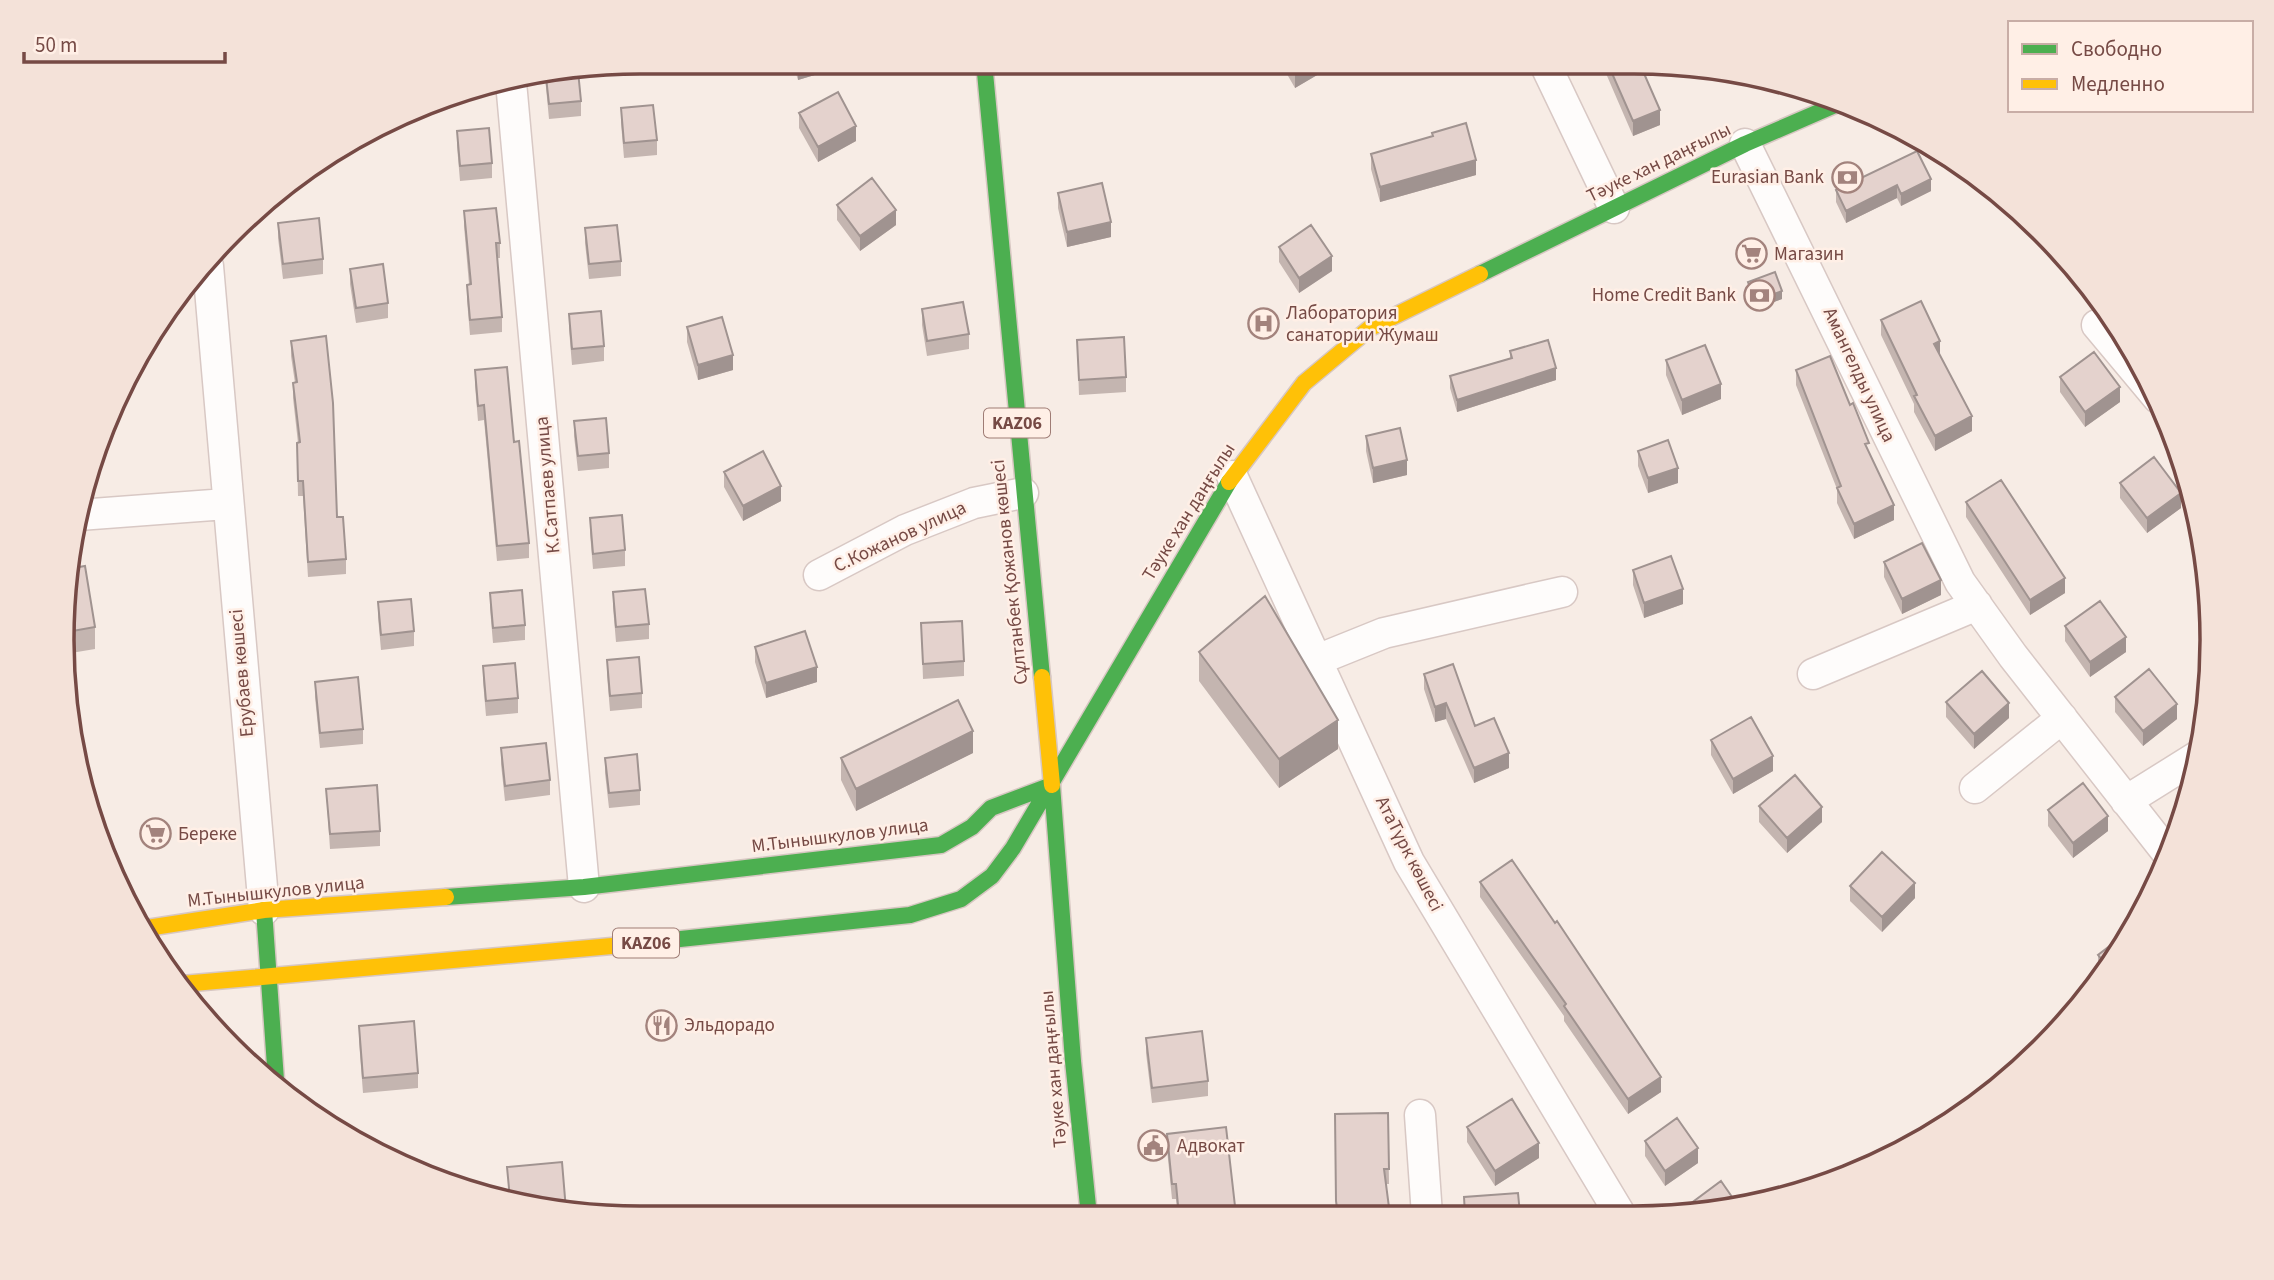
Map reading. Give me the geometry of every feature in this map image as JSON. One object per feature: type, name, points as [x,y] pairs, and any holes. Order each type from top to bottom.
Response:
[{"type":"main road","name":"Сұлтанбек Қожанов көшесі","points":[[985,74],[1052,785]]},
{"type":"main road","name":"Тәуке хан даңғылы","points":[[1088,1206],[1073,1061],[1052,785],[1232,476],[1304,383],[1370,328],[1745,144],[1828,108]]},
{"type":"main road","name":"М.Тынышкулов улица","points":[[152,927],[264,910],[584,887],[941,845],[972,827],[991,808],[1052,785]]},
{"type":"main road","name":"KАZ06","points":[[190,983],[672,940],[910,915],[961,899],[992,876],[1052,785]]},
{"type":"main road","name":"Ерубаев көшесі","points":[[264,910],[276,1074]]},
{"type":"street","points":[[1550,74],[1614,208]]},
{"type":"street","name":"К.Сатпаев улица","points":[[512,88],[584,887]]},
{"type":"street","name":"Амангелды улица","points":[[1745,144],[1960,582],[2161,845]]},
{"type":"street","name":"Ерубаев көшесі","points":[[209,273],[226,505],[264,910]]},
{"type":"street","points":[[2097,325],[2127,361]]},
{"type":"street","name":"АтаТүрк көшесі","points":[[1232,476],[1409,862],[1615,1206]]},
{"type":"street","name":"С.Кожанов улица","points":[[818,575],[905,530],[962,507],[1023,493]]},
{"type":"street","points":[[88,514],[226,505]]},
{"type":"street","points":[[1317,660],[1384,634],[1562,592]]},
{"type":"street","points":[[1813,674],[1977,605]]},
{"type":"street","points":[[1975,788],[2062,718]]},
{"type":"street","points":[[2126,801],[2187,763]]},
{"type":"street","points":[[1420,1115],[1426,1206]]},
{"type":"building","points":[[1612,74],[1644,74],[1660,110],[1633,121]]},
{"type":"building","points":[[579,77],[581,101],[549,104],[546,81]]},
{"type":"building","points":[[838,92],[856,126],[818,147],[799,113]]},
{"type":"building","points":[[653,105],[657,140],[624,143],[621,108]]},
{"type":"building","points":[[1466,123],[1476,160],[1380,187],[1371,154],[1433,136],[1432,133]]},
{"type":"building","points":[[489,128],[492,163],[460,166],[457,131]]},
{"type":"building","points":[[1917,151],[1931,179],[1901,194],[1897,185],[1846,211],[1836,190]]},
{"type":"building","points":[[872,178],[896,210],[860,236],[837,205]]},
{"type":"building","points":[[1102,183],[1111,222],[1067,232],[1058,193]]},
{"type":"building","points":[[496,208],[502,317],[470,320],[467,285],[471,284],[464,211]]},
{"type":"building","points":[[319,218],[323,259],[283,264],[278,223]]},
{"type":"building","points":[[617,225],[621,261],[589,264],[585,228]]},
{"type":"building","points":[[1311,225],[1332,256],[1299,278],[1279,247]]},
{"type":"building","points":[[383,264],[388,303],[356,308],[350,269]]},
{"type":"building","points":[[1775,272],[1782,291],[1755,301],[1748,282]]},
{"type":"building","points":[[1921,301],[1940,341],[1934,344],[1972,416],[1935,436],[1914,396],[1917,395],[1881,320]]},
{"type":"building","points":[[963,302],[969,334],[927,341],[922,309]]},
{"type":"building","points":[[601,311],[604,346],[572,349],[569,314]]},
{"type":"building","points":[[722,317],[733,355],[698,365],[687,327]]},
{"type":"building","points":[[326,336],[333,403],[337,517],[343,517],[346,559],[308,562],[303,481],[298,481],[297,443],[300,442],[293,383],[297,382],[291,341]]},
{"type":"building","points":[[1124,337],[1126,377],[1079,380],[1077,340]]},
{"type":"building","points":[[1548,340],[1556,368],[1457,400],[1450,376],[1512,358],[1510,351]]},
{"type":"building","points":[[1705,345],[1721,384],[1682,400],[1666,360]]},
{"type":"building","points":[[2094,352],[2120,387],[2085,412],[2060,377]]},
{"type":"building","points":[[1830,356],[1850,405],[1853,403],[1869,443],[1865,444],[1894,505],[1854,524],[1837,488],[1841,486],[1796,370]]},
{"type":"building","points":[[507,367],[514,442],[519,441],[529,543],[497,546],[484,405],[478,406],[475,370]]},
{"type":"building","points":[[606,418],[609,453],[578,456],[574,421]]},
{"type":"building","points":[[1400,428],[1407,460],[1373,468],[1366,436]]},
{"type":"building","points":[[1668,440],[1678,468],[1648,478],[1638,451]]},
{"type":"building","points":[[763,451],[781,486],[743,506],[724,472]]},
{"type":"building","points":[[2154,457],[2181,493],[2147,518],[2120,483]]},
{"type":"building","points":[[2001,480],[2065,578],[2030,600],[1966,502]]},
{"type":"building","points":[[622,515],[625,550],[593,554],[590,518]]},
{"type":"building","points":[[1922,543],[1941,580],[1902,599],[1884,562]]},
{"type":"building","points":[[1671,556],[1683,589],[1644,603],[1633,570]]},
{"type":"building","points":[[85,566],[95,627],[74,631],[75,603],[78,567]]},
{"type":"building","points":[[645,589],[649,624],[616,627],[613,592]]},
{"type":"building","points":[[522,590],[525,625],[493,628],[490,593]]},
{"type":"building","points":[[1265,596],[1338,720],[1279,759],[1199,652]]},
{"type":"building","points":[[411,599],[414,631],[381,635],[378,602]]},
{"type":"building","points":[[2100,601],[2126,637],[2090,662],[2065,626]]},
{"type":"building","points":[[962,621],[964,661],[923,664],[921,623]]},
{"type":"building","points":[[805,631],[817,667],[766,683],[755,647]]},
{"type":"building","points":[[639,657],[642,693],[610,696],[607,660]]},
{"type":"building","points":[[515,663],[518,698],[486,701],[483,666]]},
{"type":"building","points":[[1453,664],[1475,726],[1494,718],[1509,753],[1474,768],[1446,703],[1435,707],[1424,674]]},
{"type":"building","points":[[2149,669],[2177,704],[2143,731],[2115,697]]},
{"type":"building","points":[[1982,671],[2009,703],[1974,734],[1946,702]]},
{"type":"building","points":[[358,677],[363,729],[320,733],[315,682]]},
{"type":"building","points":[[958,700],[973,731],[856,789],[841,758]]},
{"type":"building","points":[[1751,717],[1773,756],[1733,779],[1711,740]]},
{"type":"building","points":[[546,743],[550,780],[505,786],[501,748]]},
{"type":"building","points":[[637,754],[640,790],[609,793],[605,758]]},
{"type":"building","points":[[1795,775],[1822,807],[1787,838],[1759,806]]},
{"type":"building","points":[[2083,783],[2108,816],[2073,843],[2048,810]]},
{"type":"building","points":[[377,785],[380,831],[330,834],[326,789]]},
{"type":"building","points":[[1882,852],[1915,883],[1882,917],[1850,886]]},
{"type":"building","points":[[1512,860],[1555,923],[1557,921],[1661,1077],[1628,1099],[1564,1006],[1566,1004],[1480,882]]},
{"type":"building","points":[[2112,945],[2102,960],[2098,955]]},
{"type":"building","points":[[414,1021],[418,1073],[363,1078],[359,1026]]},
{"type":"building","points":[[1202,1031],[1208,1081],[1152,1088],[1146,1038]]},
{"type":"building","points":[[1512,1099],[1539,1143],[1495,1171],[1467,1127]]},
{"type":"building","points":[[1388,1113],[1389,1169],[1384,1169],[1389,1206],[1337,1206],[1335,1114]]},
{"type":"building","points":[[1677,1118],[1698,1148],[1665,1171],[1645,1141]]},
{"type":"building","points":[[1226,1127],[1235,1206],[1178,1206],[1176,1184],[1172,1184],[1167,1134]]},
{"type":"building","points":[[562,1162],[565,1202],[509,1191],[507,1167]]},
{"type":"building","points":[[1721,1181],[1733,1198],[1708,1202],[1691,1203]]},
{"type":"building","points":[[1518,1193],[1519,1206],[1464,1206],[1464,1197]]},
{"type":"traffic: fast","points":[[985,74],[1042,677]]},
{"type":"traffic: fast","points":[[1480,274],[1745,144],[1828,108]]},
{"type":"traffic: fast","points":[[623,945],[910,915],[961,899],[992,876],[1013,848],[1229,482]]},
{"type":"traffic: fast","points":[[1052,785],[1073,1061],[1088,1206]]},
{"type":"traffic: fast","points":[[446,897],[584,887],[941,845],[972,827],[991,808],[1052,785]]},
{"type":"traffic: fast","points":[[264,910],[276,1074]]},
{"type":"traffic: slow","points":[[1229,482],[1304,383],[1370,328],[1480,274]]},
{"type":"traffic: slow","points":[[1042,677],[1052,785]]},
{"type":"traffic: slow","points":[[152,927],[264,910],[446,897]]},
{"type":"traffic: slow","points":[[190,983],[623,945]]},
{"type":"place","name":"Eurasian Bank","points":[[1847,177]]},
{"type":"place","name":"Магазин","points":[[1751,254]]},
{"type":"place","name":"Home Credit Bank","points":[[1759,295]]},
{"type":"place","name":"Лаборатория санатории Жумаш","points":[[1263,324]]},
{"type":"place","name":"Береке","points":[[155,834]]},
{"type":"place","name":"Эльдорадо","points":[[661,1025]]},
{"type":"place","name":"Адвокат","points":[[1154,1146]]}]
